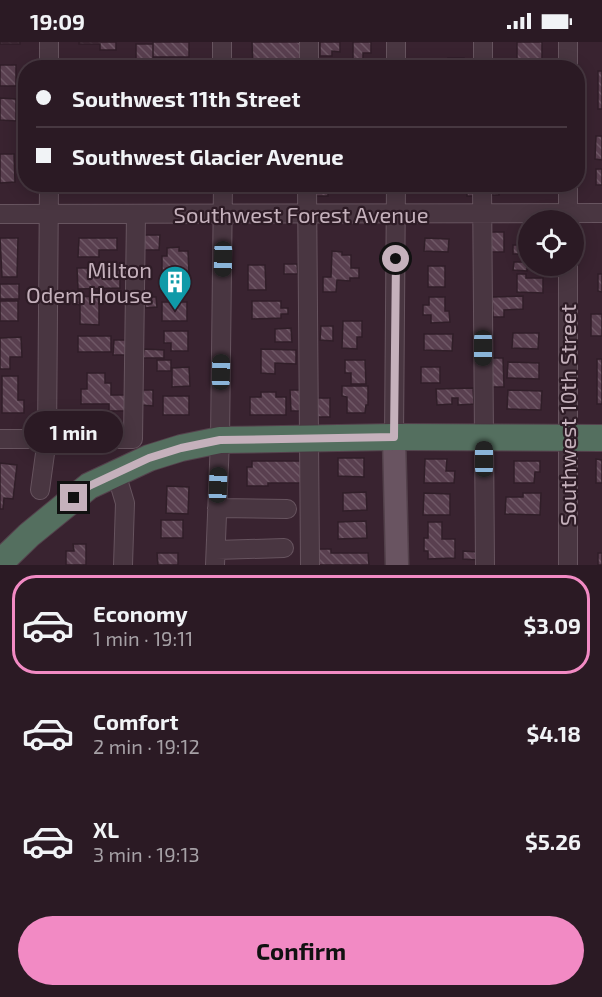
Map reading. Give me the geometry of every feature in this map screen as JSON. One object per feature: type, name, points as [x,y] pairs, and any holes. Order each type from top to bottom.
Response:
[{"type":"highway","points":[[0,563],[28,535],[89,486],[149,458],[181,448],[220,440],[394,437],[602,438]]},
{"type":"highway","points":[[26,565],[28,535]]},
{"type":"main road","points":[[394,437],[397,565]]},
{"type":"street","points":[[49,42],[49,60]]},
{"type":"street","points":[[222,42],[222,60]]},
{"type":"street","points":[[309,42],[309,60]]},
{"type":"street","points":[[396,42],[396,60]]},
{"type":"street","points":[[483,42],[483,60]]},
{"type":"street","points":[[568,42],[568,60]]},
{"type":"street","points":[[40,490],[47,439],[49,192]]},
{"type":"street","points":[[223,192],[220,440],[215,557],[284,548]]},
{"type":"street","points":[[307,192],[310,565]]},
{"type":"street","points":[[394,437],[396,192]]},
{"type":"street","points":[[482,192],[485,565]]},
{"type":"street","points":[[568,192],[568,210]]},
{"type":"street","points":[[0,439],[133,439],[136,213]]},
{"type":"street","name":"Southwest Forest Avenue","points":[[584,215],[602,213]]},
{"type":"street","name":"Southwest Forest Avenue","points":[[0,214],[518,215]]},
{"type":"street","name":"Southwest 10th Street","points":[[568,276],[568,565]]},
{"type":"street","points":[[116,473],[125,503],[123,565]]},
{"type":"street","points":[[217,508],[287,509]]},
{"type":"building","points":[[0,42],[20,42],[20,44],[0,44]]},
{"type":"building","points":[[79,42],[116,42],[116,50],[100,50],[100,44],[79,44]]},
{"type":"building","points":[[153,42],[189,42],[189,57],[153,57]]},
{"type":"building","points":[[252,42],[305,42],[305,60],[253,60]]},
{"type":"building","points":[[320,42],[340,42],[340,52],[332,51],[332,56],[320,56]]},
{"type":"building","points":[[353,42],[371,42],[371,53],[363,53],[363,60],[353,60]]},
{"type":"building","points":[[517,42],[542,42],[542,60],[517,60]]},
{"type":"building","points":[[136,44],[153,44],[153,60],[136,60]]},
{"type":"building","points":[[448,58],[464,58],[464,60],[448,60]]},
{"type":"building","points":[[0,65],[16,65],[16,86],[0,86]]},
{"type":"building","points":[[598,71],[602,71],[602,109],[598,109]]},
{"type":"building","points":[[0,98],[16,99],[16,121],[0,120]]},
{"type":"building","points":[[596,136],[602,136],[602,160],[595,159]]},
{"type":"building","points":[[0,154],[14,154],[15,182],[0,183]]},
{"type":"building","points":[[596,169],[602,169],[602,185],[596,185]]},
{"type":"building","points":[[314,192],[328,192],[328,196],[314,196]]},
{"type":"building","points":[[467,192],[477,192],[477,196],[467,196]]},
{"type":"building","points":[[490,192],[499,192],[499,195],[490,195]]},
{"type":"building","points":[[490,232],[504,232],[504,252],[490,252]]},
{"type":"building","points":[[144,235],[160,235],[159,250],[144,250]]},
{"type":"building","points":[[0,238],[18,238],[17,277],[2,277]]},
{"type":"building","points":[[79,238],[117,238],[117,250],[99,250],[99,257],[78,257]]},
{"type":"building","points":[[425,238],[449,239],[448,252],[424,251]]},
{"type":"building","points":[[513,245],[518,245],[518,254],[513,254]]},
{"type":"building","points":[[179,247],[179,251],[188,251],[189,274],[162,274],[162,256],[167,256],[167,248]]},
{"type":"building","points":[[332,251],[342,252],[342,255],[351,255],[351,268],[359,268],[359,278],[350,278],[350,281],[337,280],[336,292],[323,292],[323,277],[331,277]]},
{"type":"building","points":[[514,262],[518,262],[518,270],[513,270]]},
{"type":"building","points":[[284,264],[297,264],[298,274],[284,274]]},
{"type":"building","points":[[248,265],[265,265],[266,290],[248,290]]},
{"type":"building","points":[[428,266],[445,266],[445,287],[428,287]]},
{"type":"building","points":[[77,268],[120,268],[120,288],[78,289]]},
{"type":"building","points":[[517,274],[526,276],[526,278],[543,278],[543,293],[517,292]]},
{"type":"building","points":[[598,274],[602,274],[602,292],[598,291]]},
{"type":"building","points":[[0,284],[19,284],[19,299],[0,299]]},
{"type":"building","points":[[75,296],[99,297],[99,325],[80,324],[80,305],[75,304]]},
{"type":"building","points":[[523,296],[523,309],[504,310],[504,317],[493,317],[492,297]]},
{"type":"building","points":[[145,297],[156,297],[157,307],[145,308]]},
{"type":"building","points":[[429,297],[445,297],[445,311],[449,311],[450,322],[431,323],[431,315],[423,315],[423,305],[429,305]]},
{"type":"building","points":[[0,301],[18,301],[18,321],[0,321]]},
{"type":"building","points":[[252,301],[281,301],[281,308],[288,308],[288,314],[281,314],[281,318],[252,319]]},
{"type":"building","name":"Milton Odem House","points":[[162,302],[187,302],[187,321],[162,321]]},
{"type":"building","points":[[591,314],[602,314],[602,336],[591,336]]},
{"type":"building","points":[[343,321],[362,321],[362,337],[357,337],[357,349],[342,348]]},
{"type":"building","points":[[321,326],[333,326],[333,341],[320,340]]},
{"type":"building","points":[[291,328],[292,342],[275,342],[275,329]]},
{"type":"building","points":[[164,331],[188,331],[188,351],[171,351],[171,343],[164,343]]},
{"type":"building","points":[[513,333],[539,333],[538,349],[512,348]]},
{"type":"building","points":[[424,334],[453,334],[452,351],[424,350]]},
{"type":"building","points":[[78,336],[111,336],[111,352],[78,352]]},
{"type":"building","points":[[21,337],[22,357],[10,357],[10,369],[0,369],[0,338]]},
{"type":"building","points":[[114,340],[130,340],[129,355],[113,355]]},
{"type":"building","points":[[144,349],[164,350],[164,358],[143,358]]},
{"type":"building","points":[[261,349],[296,350],[296,364],[275,363],[275,374],[261,373]]},
{"type":"building","points":[[490,358],[503,358],[504,387],[491,387]]},
{"type":"building","points":[[597,359],[602,359],[602,404],[597,404]]},
{"type":"building","points":[[157,360],[171,360],[171,371],[157,371]]},
{"type":"building","points":[[345,360],[365,360],[366,384],[351,384],[351,373],[345,373]]},
{"type":"building","points":[[508,362],[539,363],[539,379],[507,378]]},
{"type":"building","points":[[189,367],[190,386],[172,387],[172,368]]},
{"type":"building","points":[[421,367],[440,367],[440,383],[421,383]]},
{"type":"building","points":[[87,373],[105,373],[105,383],[111,383],[111,395],[132,395],[132,411],[109,411],[109,404],[81,404],[81,389],[87,389]]},
{"type":"building","points":[[2,376],[18,376],[18,400],[24,400],[24,413],[2,413]]},
{"type":"building","points":[[342,386],[368,386],[368,405],[366,405],[365,413],[347,413],[347,397],[342,396]]},
{"type":"building","points":[[473,388],[474,404],[458,405],[458,398],[452,398],[452,404],[437,405],[436,389]]},
{"type":"building","points":[[143,390],[153,390],[153,406],[142,405]]},
{"type":"building","points":[[290,390],[303,390],[304,411],[291,411]]},
{"type":"building","points":[[508,390],[542,391],[541,410],[507,409]]},
{"type":"building","points":[[261,392],[276,392],[276,397],[286,397],[286,415],[250,415],[250,397],[261,397]]},
{"type":"building","points":[[163,396],[189,396],[189,415],[163,415]]},
{"type":"building","points":[[317,398],[330,398],[330,417],[316,417]]},
{"type":"building","points":[[338,458],[364,458],[364,477],[338,476]]},
{"type":"building","points":[[425,459],[447,459],[446,471],[455,471],[454,483],[424,483]]},
{"type":"building","points":[[596,459],[602,460],[602,483],[596,483]]},
{"type":"building","points":[[252,461],[303,461],[303,483],[268,483],[268,486],[247,486],[247,467],[252,467]]},
{"type":"building","points":[[514,461],[540,461],[540,472],[535,472],[534,483],[514,483]]},
{"type":"building","points":[[0,463],[17,465],[13,499],[4,498],[3,509],[0,509]]},
{"type":"building","points":[[167,486],[189,487],[188,514],[166,513]]},
{"type":"building","points":[[366,492],[367,510],[343,511],[343,493]]},
{"type":"building","points":[[424,493],[450,494],[450,515],[423,515]]},
{"type":"building","points":[[523,493],[541,493],[540,515],[505,514],[506,497],[523,497]]},
{"type":"building","points":[[161,520],[183,520],[183,538],[161,538]]},
{"type":"building","points":[[366,521],[367,538],[338,539],[338,522]]},
{"type":"building","points":[[428,522],[442,522],[442,539],[455,539],[455,558],[428,559],[428,551],[424,551],[424,538],[428,538]]},
{"type":"building","points":[[73,544],[86,544],[86,565],[66,565],[66,551],[74,551]]},
{"type":"building","points":[[317,549],[331,549],[331,553],[368,553],[369,565],[317,565]]},
{"type":"building","points":[[463,551],[478,552],[478,560],[463,559]]},
{"type":"building","points":[[157,553],[178,553],[178,565],[158,565]]},
{"type":"building","points":[[598,553],[602,553],[602,565],[598,565]]},
{"type":"place","name":"Milton Odem House","points":[[175,311]]},
{"type":"route","points":[[74,498],[89,486],[149,458],[181,448],[220,440],[394,437],[396,259]]}]
